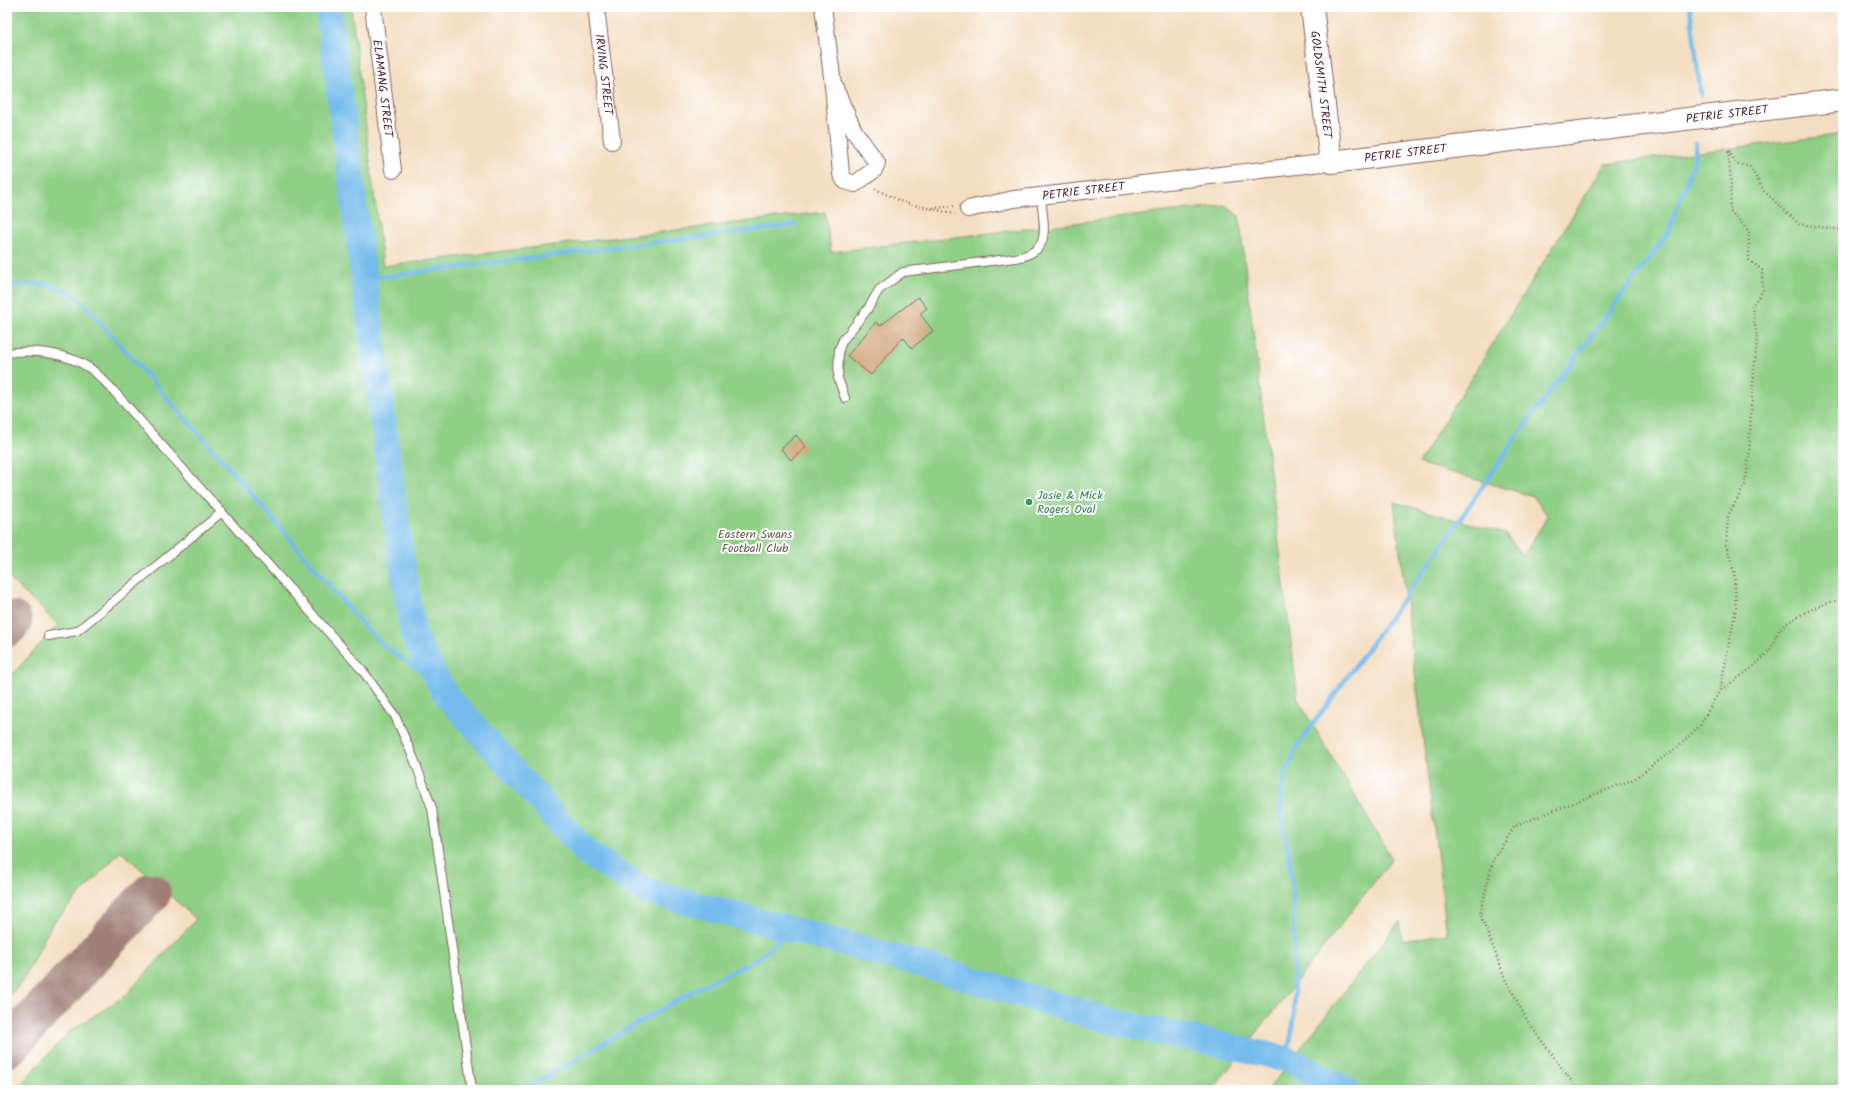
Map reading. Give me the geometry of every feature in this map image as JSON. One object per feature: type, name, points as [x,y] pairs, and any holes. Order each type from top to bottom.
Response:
[{"type":"street","name":"ELAMANG STREET","points":[[373,7],[393,170]]},
{"type":"street","name":"IRVING STREET","points":[[596,7],[612,141]]},
{"type":"street","points":[[823,7],[833,84],[840,170],[845,181],[855,184],[874,170],[877,163],[854,131],[833,84]]},
{"type":"street","name":"GOLDSMITH STREET","points":[[1312,7],[1331,162]]},
{"type":"street","name":"PETRIE STREET","points":[[968,209],[1041,196],[1843,100]]},
{"type":"lane","points":[[845,398],[838,378],[838,349],[842,340],[867,310],[879,290],[903,272],[1030,255],[1041,246],[1044,238],[1041,196]]},
{"type":"lane","points":[[7,353],[48,353],[70,358],[91,369],[111,388],[364,671],[395,716],[414,759],[432,808],[472,1090]]},
{"type":"lane","points":[[48,636],[77,631],[222,512]]},
{"type":"path","points":[[1578,1090],[1528,1022],[1505,978],[1480,914],[1492,860],[1515,826],[1634,779],[1679,746],[1700,725],[1720,690],[1736,608],[1734,571],[1726,545],[1728,516],[1745,485],[1757,338],[1752,305],[1763,291],[1762,270],[1749,260],[1749,231],[1730,211],[1731,183],[1728,148],[1736,163],[1750,167],[1764,191],[1799,224],[1843,230]]},
{"type":"path","points":[[882,192],[905,203],[953,214],[968,209]]},
{"type":"path","points":[[929,209],[951,206],[968,209]]},
{"type":"path","points":[[1720,690],[1745,674],[1769,651],[1781,627],[1808,611],[1838,600],[1843,601]]},
{"type":"green space","name":"Eastern Swans Football Club","points":[[7,7],[351,7],[383,266],[825,212],[831,252],[1225,205],[1239,216],[1298,700],[1392,859],[1212,1090],[15,1090],[69,1032],[125,996],[196,919],[121,851],[52,924],[22,982],[7,998],[7,680],[58,625],[7,576]]},
{"type":"green space","points":[[1843,134],[1843,1090],[1268,1090],[1399,922],[1402,940],[1447,934],[1394,502],[1506,534],[1523,556],[1548,516],[1533,496],[1418,463],[1605,164]]},
{"type":"building","points":[[918,297],[927,308],[920,314],[933,331],[912,348],[903,337],[871,375],[847,356],[876,322],[880,326]]},
{"type":"building","points":[[796,435],[806,447],[791,460],[781,449]]},
{"type":"waterway","points":[[328,7],[399,542],[414,637],[446,695],[587,853],[646,891],[913,962],[1107,1020],[1287,1059],[1347,1090]]},
{"type":"waterway","points":[[1690,7],[1701,95]]},
{"type":"waterway","points":[[1287,1059],[1294,1019],[1294,912],[1289,853],[1280,813],[1284,776],[1298,745],[1439,550],[1517,436],[1668,233],[1694,161],[1696,143]]},
{"type":"waterway","points":[[364,279],[795,225]]},
{"type":"waterway","points":[[7,285],[42,284],[69,292],[83,303],[250,492],[363,625],[384,646],[413,666],[434,673]]},
{"type":"waterway","points":[[523,1090],[700,987],[756,960],[793,929]]},
{"type":"taxiway","points":[[7,627],[12,621]]},
{"type":"taxiway","points":[[7,1048],[151,893]]},
{"type":"place","name":"Josie & Mick Rogers Oval","points":[[1029,502]]}]
